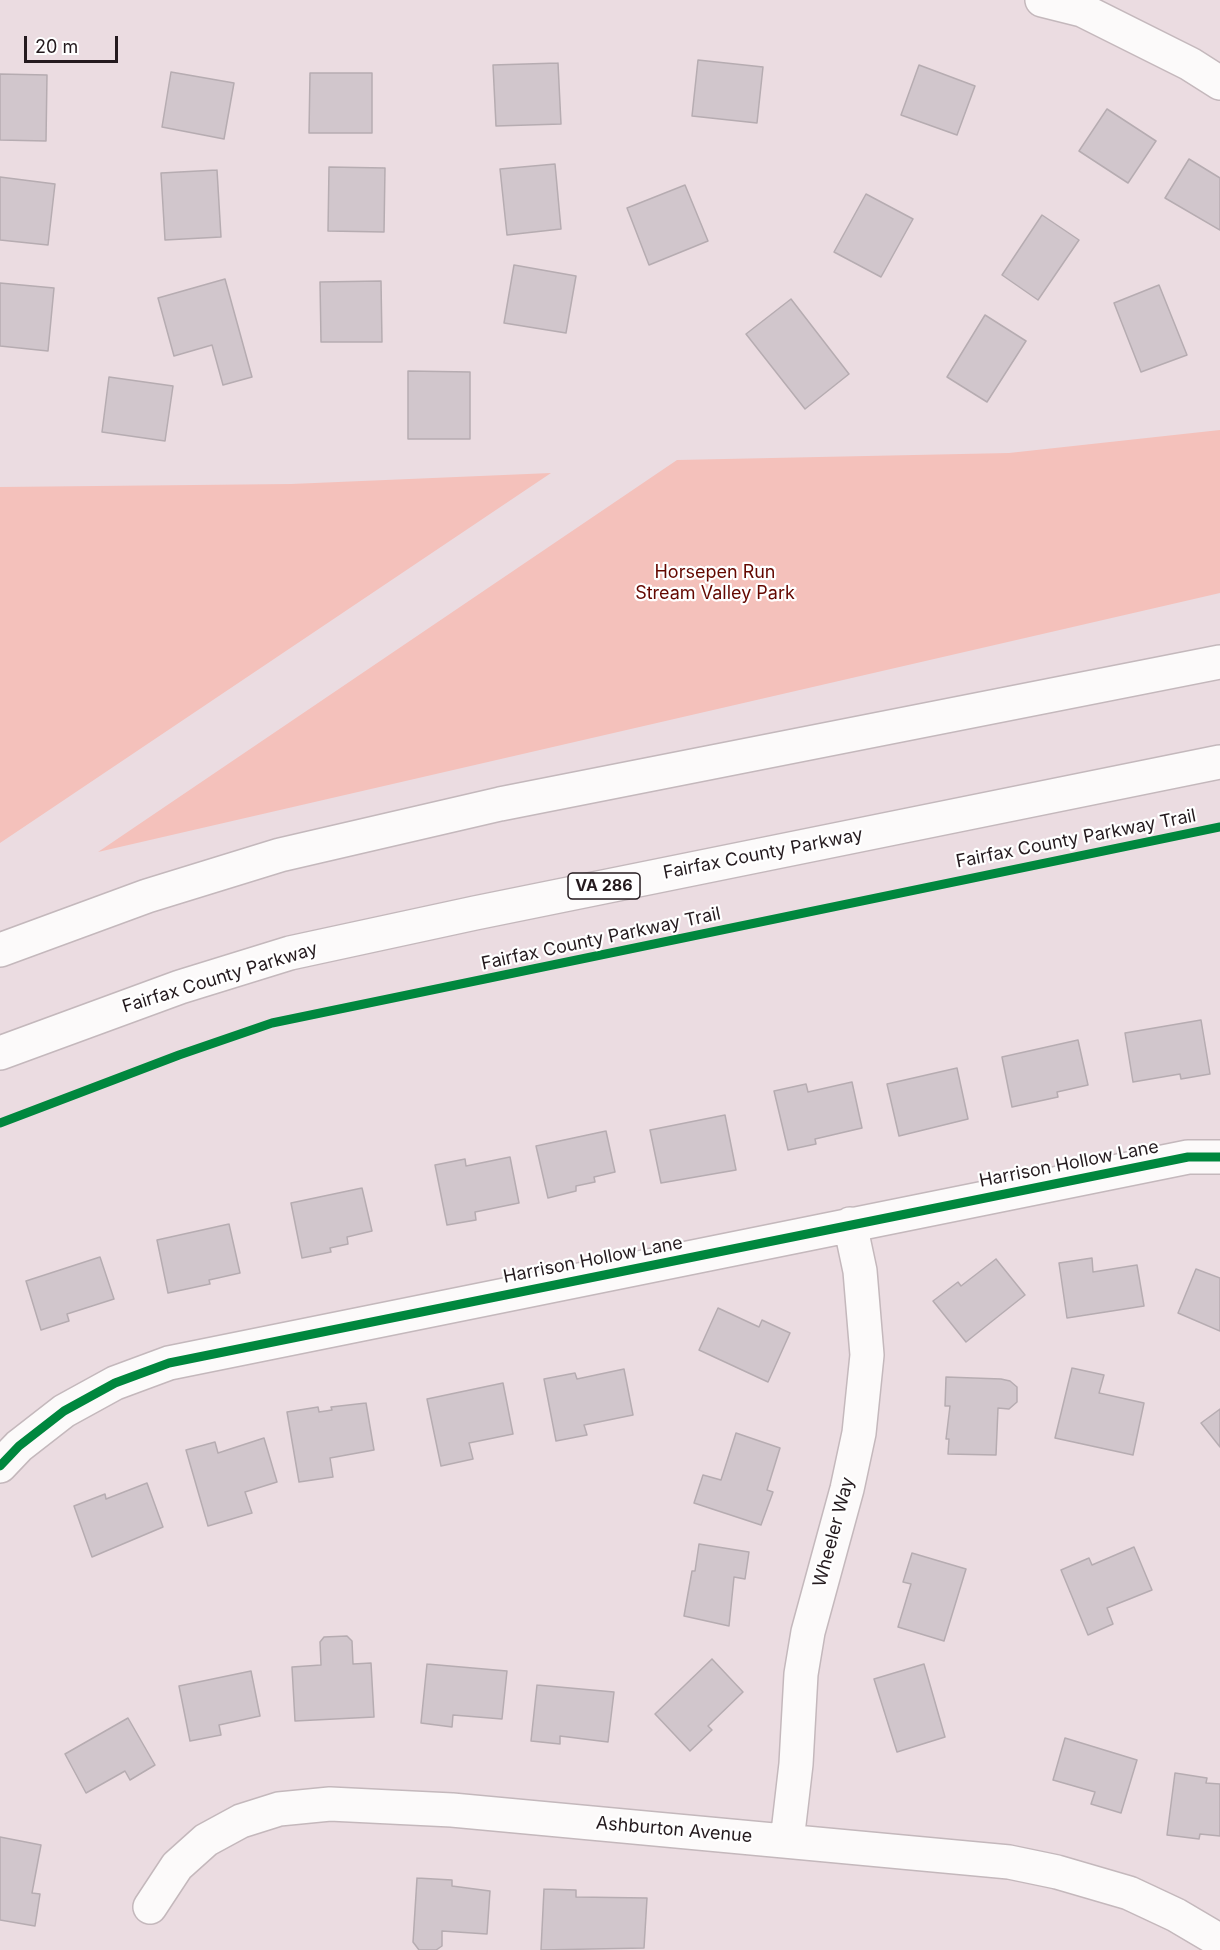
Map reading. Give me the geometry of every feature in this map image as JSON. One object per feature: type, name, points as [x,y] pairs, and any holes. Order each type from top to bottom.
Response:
[{"type":"main road","points":[[1042,0],[1086,5],[1220,83]]},
{"type":"main road","points":[[0,950],[147,896],[280,855],[500,804],[1220,662]]},
{"type":"main road","name":"Fairfax County Parkway","points":[[0,1053],[180,987],[290,953],[487,910],[1220,762]]},
{"type":"main road","name":"Harrison Hollow Lane","points":[[0,1466],[19,1446],[64,1412],[115,1383],[169,1363],[1188,1157],[1220,1157]]},
{"type":"main road","name":"Wheeler Way","points":[[787,1841],[796,1764],[801,1674],[808,1632],[848,1489],[859,1433],[867,1355],[860,1271],[850,1224]]},
{"type":"main road","name":"Ashburton Avenue","points":[[150,1906],[177,1866],[206,1840],[241,1821],[279,1809],[330,1804],[452,1810],[998,1860],[1057,1872],[1129,1893],[1176,1915],[1220,1941]]},
{"type":"green space","name":"Horsepen Run Stream Valley Park","points":[[1220,430],[1220,593],[98,852],[677,460],[1009,453]]},
{"type":"green space","points":[[551,473],[0,843],[0,487],[291,484]]},
{"type":"building","points":[[698,60],[763,67],[757,123],[692,116]]},
{"type":"building","points":[[558,63],[561,124],[496,126],[493,65]]},
{"type":"building","points":[[919,65],[975,86],[957,135],[901,115]]},
{"type":"building","points":[[171,72],[234,83],[224,139],[162,127]]},
{"type":"building","points":[[310,73],[372,73],[372,133],[309,133]]},
{"type":"building","points":[[0,74],[47,75],[46,141],[0,140]]},
{"type":"building","points":[[1107,109],[1156,141],[1128,183],[1079,151]]},
{"type":"building","points":[[1189,159],[1220,178],[1220,230],[1165,198]]},
{"type":"building","points":[[555,164],[561,229],[507,235],[500,169]]},
{"type":"building","points":[[329,167],[385,168],[384,232],[328,231]]},
{"type":"building","points":[[217,170],[221,237],[165,240],[161,173]]},
{"type":"building","points":[[0,177],[55,184],[48,245],[0,240]]},
{"type":"building","points":[[685,185],[708,241],[649,265],[627,208]]},
{"type":"building","points":[[866,194],[913,219],[881,277],[834,252]]},
{"type":"building","points":[[1042,215],[1079,240],[1038,300],[1002,275]]},
{"type":"building","points":[[514,265],[576,276],[566,333],[504,323]]},
{"type":"building","points":[[225,279],[252,377],[223,385],[212,345],[174,356],[158,298]]},
{"type":"building","points":[[381,281],[382,342],[321,342],[320,282]]},
{"type":"building","points":[[0,283],[54,288],[48,351],[0,346]]},
{"type":"building","points":[[1159,285],[1187,355],[1141,372],[1114,303]]},
{"type":"building","points":[[791,299],[849,374],[805,409],[746,334]]},
{"type":"building","points":[[985,315],[1026,341],[987,402],[947,377]]},
{"type":"building","points":[[408,371],[470,372],[470,439],[408,439]]},
{"type":"building","points":[[109,377],[173,386],[165,441],[102,432]]},
{"type":"building","points":[[1201,1020],[1210,1074],[1181,1079],[1180,1074],[1133,1082],[1125,1033]]},
{"type":"building","points":[[1078,1040],[1088,1085],[1057,1092],[1058,1097],[1012,1107],[1002,1057]]},
{"type":"building","points":[[957,1068],[968,1119],[899,1136],[887,1084]]},
{"type":"building","points":[[852,1082],[862,1128],[815,1139],[816,1144],[788,1150],[774,1091],[806,1084],[808,1092]]},
{"type":"building","points":[[725,1115],[736,1170],[661,1183],[650,1130]]},
{"type":"building","points":[[606,1131],[615,1172],[594,1177],[595,1182],[576,1186],[576,1191],[548,1198],[536,1146]]},
{"type":"building","points":[[510,1157],[519,1203],[475,1212],[476,1220],[447,1225],[435,1165],[465,1159],[466,1166]]},
{"type":"building","points":[[362,1188],[372,1231],[347,1237],[348,1244],[330,1248],[331,1252],[302,1258],[291,1203]]},
{"type":"building","points":[[229,1224],[240,1273],[209,1280],[210,1284],[168,1293],[157,1240]]},
{"type":"building","points":[[100,1257],[114,1299],[67,1314],[69,1321],[41,1330],[26,1281]]},
{"type":"building","points":[[1092,1258],[1093,1272],[1137,1265],[1144,1306],[1067,1318],[1059,1263]]},
{"type":"building","points":[[996,1259],[1025,1295],[966,1342],[933,1301],[958,1282],[961,1286]]},
{"type":"building","points":[[1196,1269],[1220,1278],[1220,1331],[1178,1313]]},
{"type":"building","points":[[718,1308],[759,1327],[762,1320],[790,1333],[768,1382],[699,1350]]},
{"type":"building","points":[[1072,1368],[1104,1375],[1099,1393],[1144,1403],[1133,1455],[1055,1438]]},
{"type":"building","points":[[624,1369],[633,1415],[584,1425],[587,1435],[556,1441],[544,1379],[575,1373],[577,1379]]},
{"type":"building","points":[[946,1377],[1001,1379],[1010,1381],[1017,1387],[1017,1402],[1009,1409],[998,1408],[996,1455],[948,1454],[949,1439],[946,1439],[950,1406],[945,1406]]},
{"type":"building","points":[[503,1383],[513,1434],[469,1443],[473,1459],[441,1466],[427,1399]]},
{"type":"building","points":[[366,1403],[374,1450],[330,1458],[333,1477],[299,1482],[287,1412],[318,1407],[319,1412],[332,1410],[331,1407]]},
{"type":"building","points":[[1220,1409],[1220,1447],[1201,1423]]},
{"type":"building","points":[[736,1433],[780,1448],[767,1490],[773,1492],[761,1525],[694,1503],[703,1475],[721,1480]]},
{"type":"building","points":[[264,1438],[277,1482],[245,1492],[252,1513],[208,1526],[186,1450],[215,1442],[218,1453]]},
{"type":"building","points":[[147,1483],[163,1527],[92,1557],[74,1506],[105,1494],[106,1499]]},
{"type":"building","points":[[699,1544],[749,1552],[745,1579],[734,1577],[729,1626],[684,1616]]},
{"type":"building","points":[[1134,1547],[1152,1590],[1107,1608],[1113,1624],[1088,1635],[1061,1570],[1089,1558],[1092,1565]]},
{"type":"building","points":[[912,1553],[966,1569],[944,1641],[898,1627],[911,1584],[903,1582]]},
{"type":"building","points":[[347,1636],[352,1641],[353,1664],[371,1663],[374,1717],[295,1721],[292,1667],[321,1665],[320,1642],[324,1637]]},
{"type":"building","points":[[712,1659],[743,1692],[708,1726],[712,1730],[690,1751],[655,1714]]},
{"type":"building","points":[[427,1664],[507,1671],[502,1719],[453,1715],[452,1727],[421,1723]]},
{"type":"building","points":[[924,1664],[945,1737],[897,1752],[874,1679]]},
{"type":"building","points":[[251,1671],[260,1716],[219,1725],[221,1735],[190,1741],[179,1686]]},
{"type":"building","points":[[537,1685],[614,1692],[608,1742],[560,1736],[560,1744],[531,1741]]},
{"type":"building","points":[[128,1718],[155,1765],[130,1780],[125,1771],[86,1793],[65,1754]]},
{"type":"building","points":[[1065,1738],[1137,1760],[1121,1813],[1091,1804],[1095,1792],[1053,1780]]},
{"type":"building","points":[[1175,1773],[1207,1778],[1206,1783],[1220,1784],[1220,1836],[1200,1834],[1199,1839],[1167,1835]]},
{"type":"building","points":[[0,1837],[41,1845],[32,1893],[40,1894],[35,1926],[0,1920]]},
{"type":"building","points":[[417,1878],[452,1880],[452,1886],[490,1891],[487,1934],[442,1931],[442,1946],[436,1950],[419,1950],[413,1942]]},
{"type":"building","points":[[544,1889],[576,1890],[576,1897],[647,1898],[644,1948],[541,1950]]},
{"type":"cycle path","name":"Fairfax County Parkway Trail","points":[[0,1123],[179,1055],[272,1023],[1220,827]]},
{"type":"cycle path","points":[[0,1466],[19,1446],[64,1411],[115,1383],[169,1363],[1188,1157],[1220,1157]]}]
